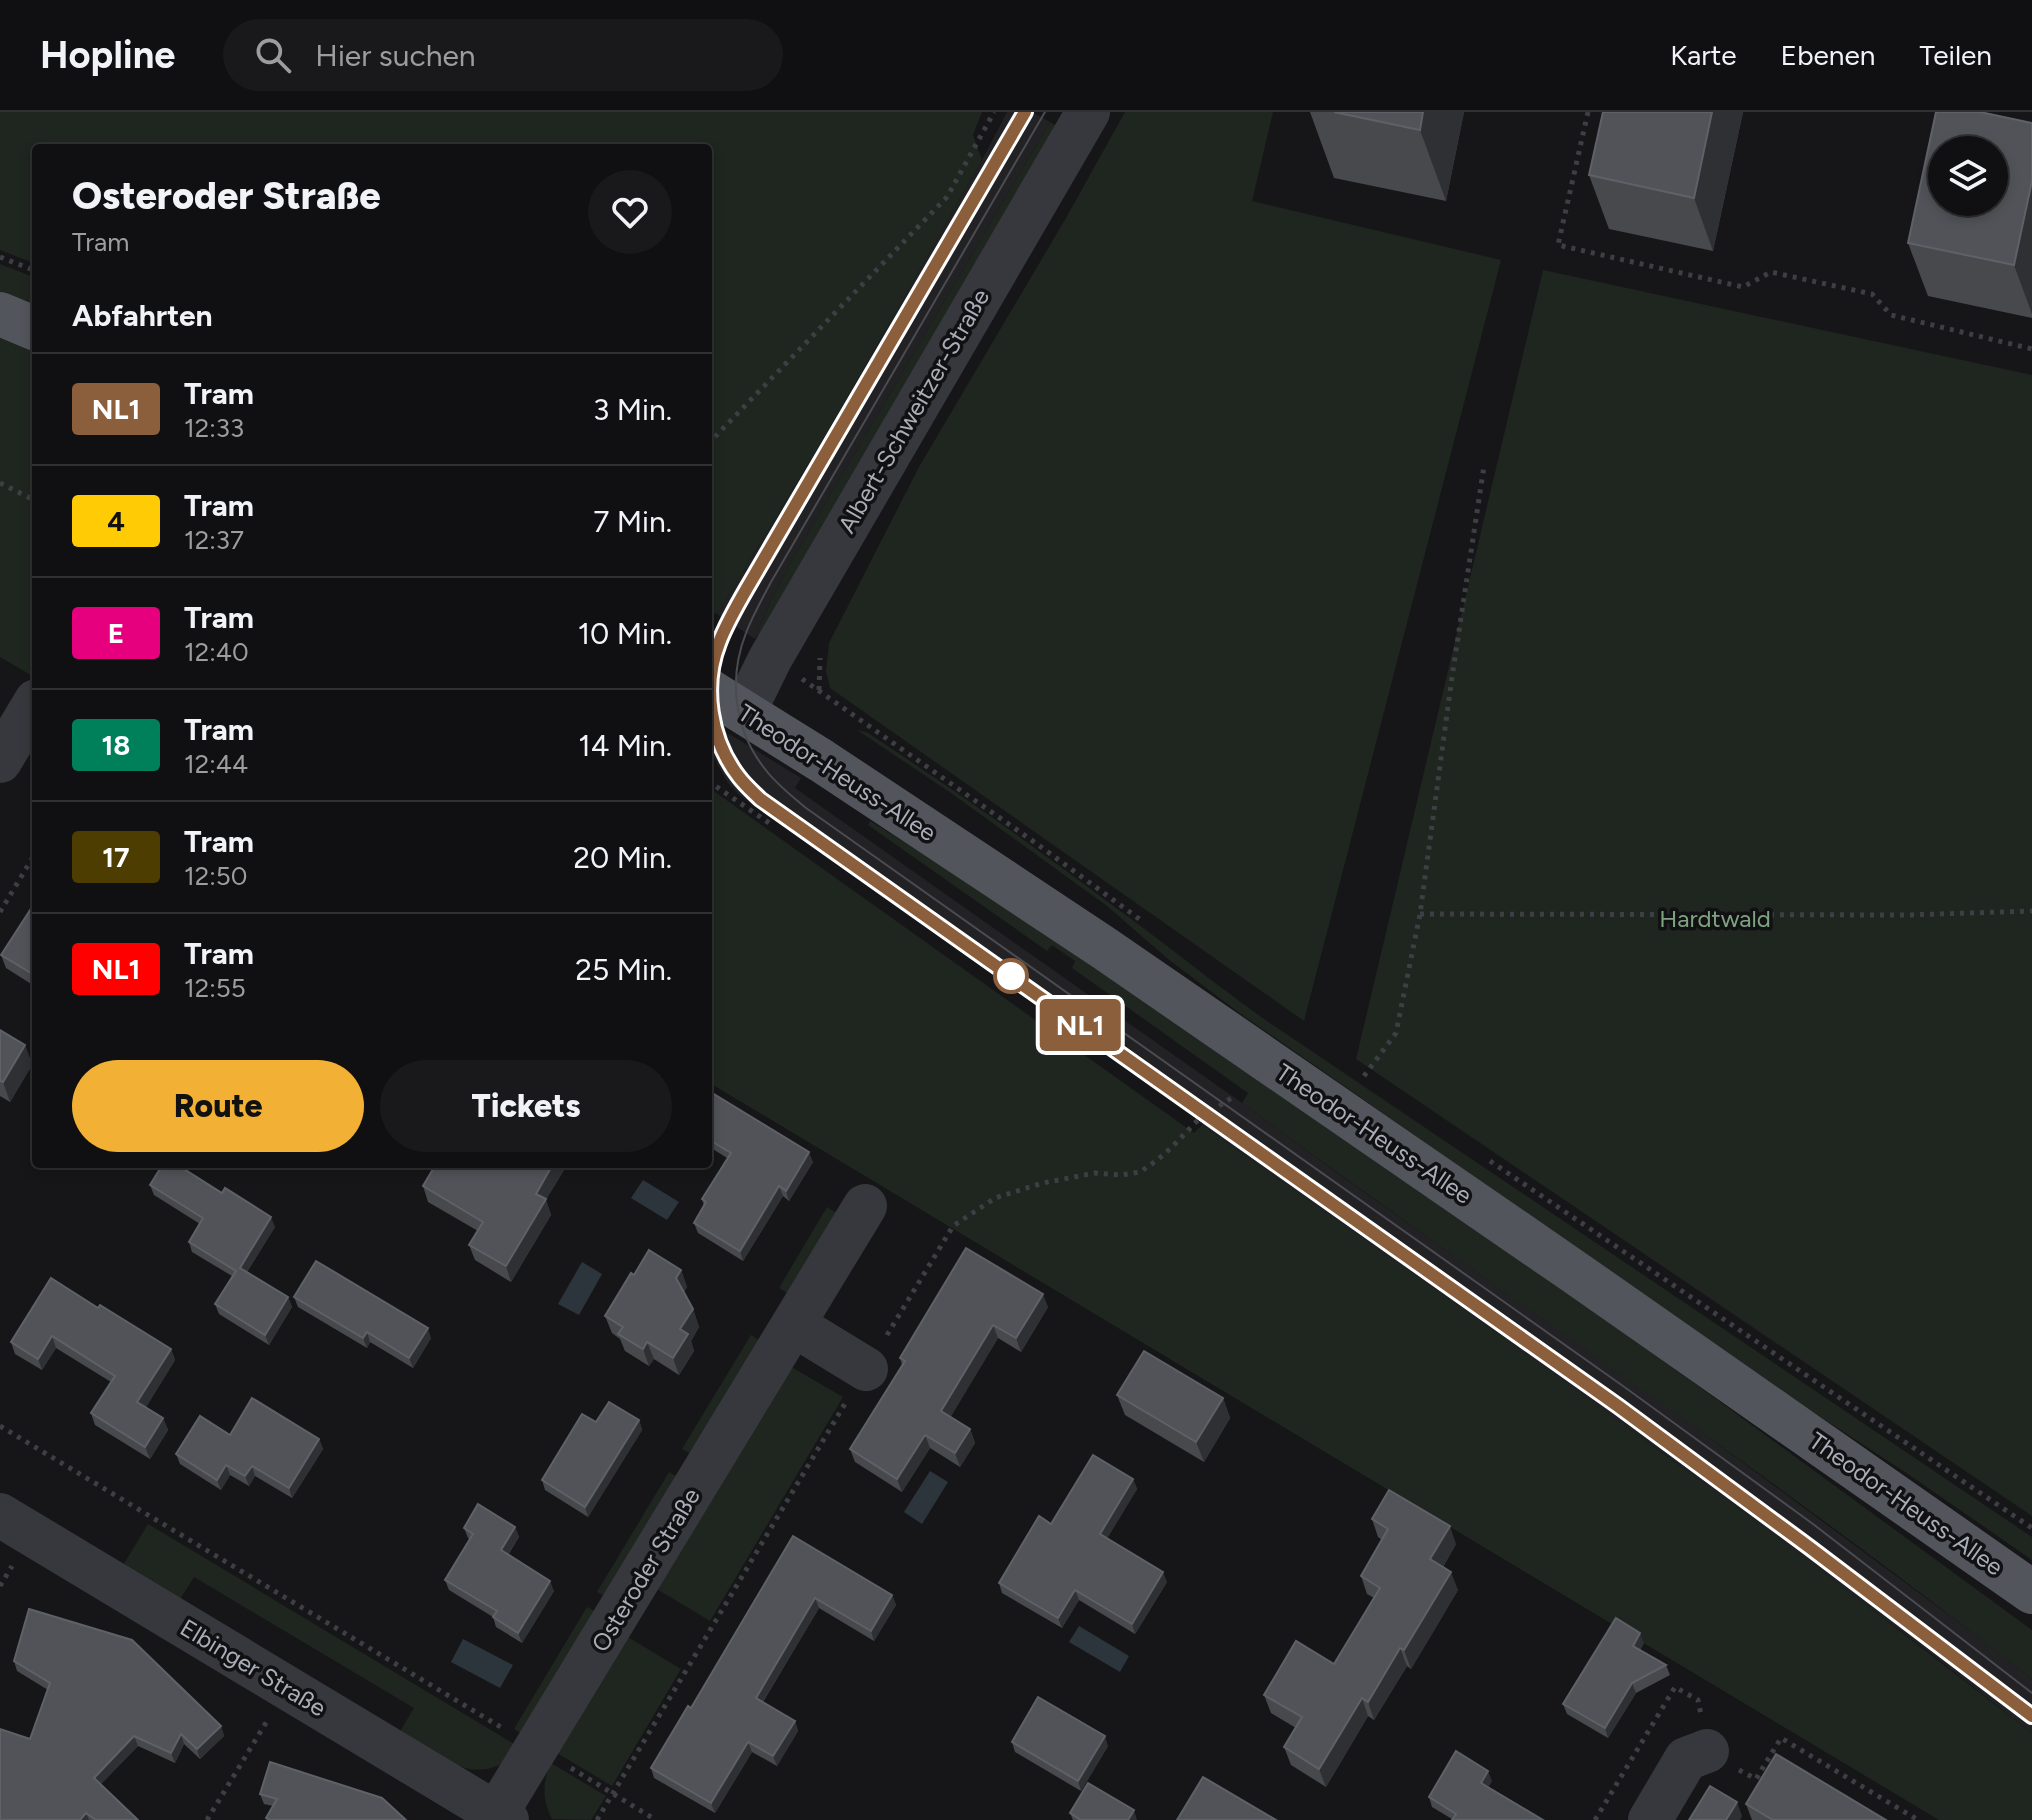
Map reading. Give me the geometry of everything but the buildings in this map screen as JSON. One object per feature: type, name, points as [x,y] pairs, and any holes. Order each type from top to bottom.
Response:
[{"type":"main road","points":[[0,314],[32,327]]},
{"type":"main road","name":"Theodor-Heuss-Allee","points":[[726,701],[1104,948],[2032,1592]]},
{"type":"street","name":"Albert-Schweitzer-Straße","points":[[726,701],[770,659],[1088,112]]},
{"type":"street","points":[[0,761],[32,708]]},
{"type":"street","name":"Osteroder Straße","points":[[501,1817],[538,1747],[865,1206]]},
{"type":"street","points":[[794,1325],[866,1369]]},
{"type":"street","name":"Elbinger Straße","points":[[0,1515],[501,1817]]},
{"type":"street","points":[[1650,1820],[1686,1759],[1707,1751]]},
{"type":"path","points":[[712,440],[947,197],[994,112]]},
{"type":"path","points":[[1588,112],[1558,245],[1743,287],[1771,272],[1872,294],[1891,315],[2032,349]]},
{"type":"path","points":[[0,257],[32,269]]},
{"type":"path","points":[[1364,1076],[1396,1033],[1420,914],[1484,466]]},
{"type":"path","points":[[0,483],[32,499]]},
{"type":"path","points":[[712,629],[770,659],[819,690],[1150,927]]},
{"type":"path","points":[[712,784],[770,824]]},
{"type":"path","points":[[0,912],[32,859]]},
{"type":"path","points":[[1420,914],[1907,915],[2032,911]]},
{"type":"path","points":[[597,1820],[953,1226],[995,1198],[1043,1183],[1095,1173],[1121,1175],[1140,1172],[1171,1148],[1199,1119],[1233,1097]]},
{"type":"path","points":[[1483,1156],[2032,1528]]},
{"type":"path","points":[[0,1426],[656,1820]]},
{"type":"path","points":[[1595,1820],[1675,1687]]},
{"type":"path","points":[[207,1820],[287,1688]]},
{"type":"path","points":[[1707,1751],[1756,1779],[1781,1738],[1918,1820]]},
{"type":"shaded area","points":[[1007,112],[1032,112],[1050,122],[792,560],[755,639],[717,614],[827,433]]},
{"type":"shaded area","points":[[712,723],[801,778],[795,788],[1661,1402],[2032,1679],[2032,1733],[1667,1456],[1202,1125],[1203,1122],[738,794],[714,758]]},
{"type":"shaded area","points":[[643,1180],[679,1202],[667,1220],[631,1198]]},
{"type":"shaded area","points":[[582,1262],[602,1274],[579,1315],[558,1304]]},
{"type":"shaded area","points":[[930,1471],[948,1482],[922,1524],[904,1512]]},
{"type":"shaded area","points":[[1079,1626],[1129,1656],[1120,1672],[1069,1642]]},
{"type":"shaded area","points":[[463,1639],[513,1665],[500,1688],[451,1662]]},
{"type":"green space","points":[[0,112],[982,112],[973,135],[982,160],[827,433],[717,614],[712,612],[712,144],[32,144],[32,262],[0,250]]},
{"type":"green space","points":[[1125,112],[1273,112],[1252,201],[1501,260],[1304,1021],[830,688],[826,671],[829,643],[919,467]]},
{"type":"green space","points":[[1050,122],[1058,127],[770,623],[755,639],[792,560]]},
{"type":"green space","points":[[0,264],[32,276],[32,306],[0,293]]},
{"type":"green space","name":"Hardtwald","points":[[1543,270],[2032,375],[2032,1516],[1356,1059]]},
{"type":"green space","points":[[0,331],[32,345],[32,676],[0,657]]},
{"type":"green space","points":[[857,730],[868,733],[1019,837],[1264,1019],[2032,1537],[2032,1560],[1775,1387],[1238,1012],[1168,959],[1107,906],[951,793]]},
{"type":"green space","points":[[712,790],[1194,1133],[1202,1125],[1492,1330],[1758,1523],[2032,1733],[2032,1820],[1939,1820],[712,1084]]},
{"type":"green space","points":[[870,821],[974,885],[1449,1209],[2032,1630],[2032,1679],[1739,1459],[1242,1103],[1248,1093],[1072,968],[1075,961],[1052,945],[1047,951],[868,825]]},
{"type":"green space","points":[[827,1207],[840,1215],[791,1295],[779,1288]]},
{"type":"green space","points":[[751,1335],[763,1343],[695,1456],[682,1449]]},
{"type":"green space","points":[[788,1365],[843,1397],[710,1621],[655,1588]]},
{"type":"green space","points":[[669,1472],[681,1479],[609,1599],[597,1592]]},
{"type":"green space","points":[[148,1524],[521,1748],[502,1764],[482,1770],[445,1760],[399,1733],[414,1708],[194,1577],[179,1601],[122,1567]]},
{"type":"green space","points":[[587,1607],[600,1614],[527,1737],[514,1729]]},
{"type":"green space","points":[[626,1636],[681,1669],[612,1786],[557,1753]]},
{"type":"green space","points":[[551,1763],[606,1796],[591,1820],[552,1819],[544,1791]]},
{"type":"tram line","points":[[712,666],[730,618],[1025,112]]},
{"type":"tram line","name":"NL1","points":[[712,671],[719,641],[750,583],[1025,112]]},
{"type":"tram line","points":[[1045,112],[771,582],[746,633],[737,668],[737,704],[746,738],[755,754],[774,780],[806,808],[1623,1386],[1813,1524],[2032,1693]]},
{"type":"tram line","name":"NL1","points":[[712,714],[724,753],[738,775],[760,799],[1618,1406],[2032,1716]]},
{"type":"tram line","points":[[712,718],[730,764],[760,799],[1618,1406],[2032,1716]]}]
